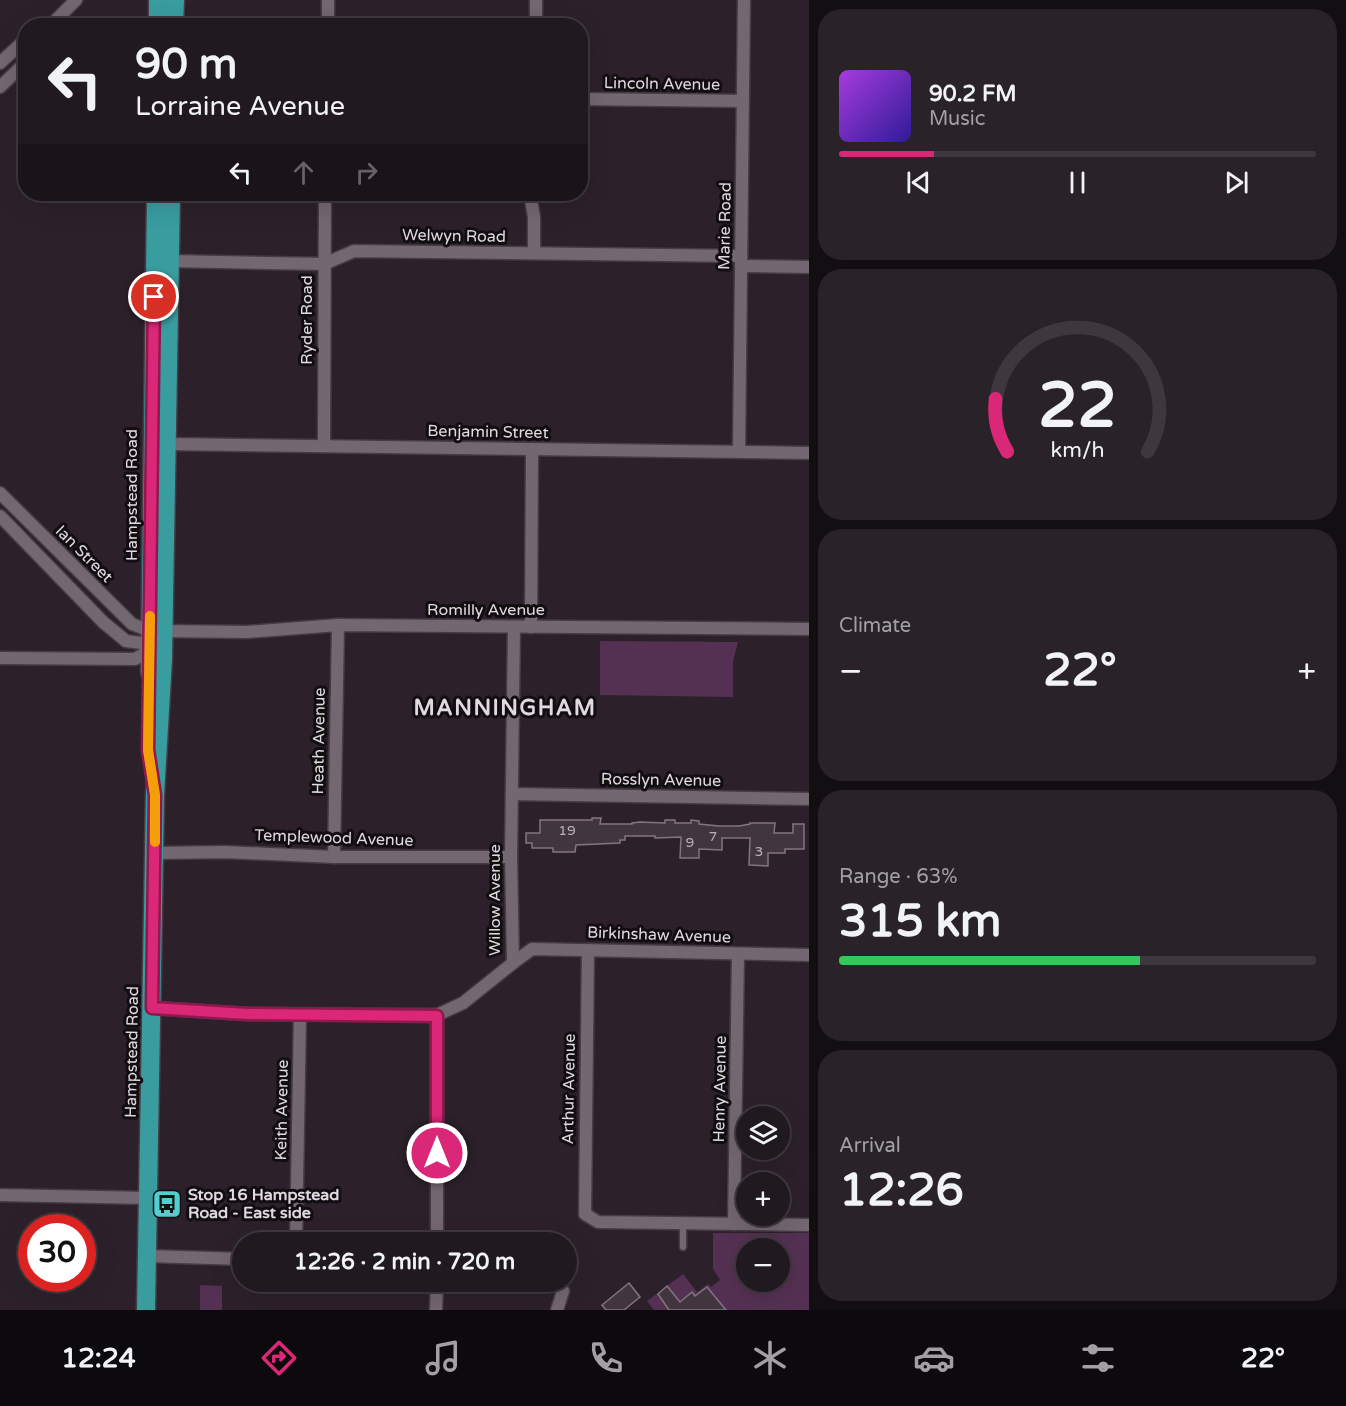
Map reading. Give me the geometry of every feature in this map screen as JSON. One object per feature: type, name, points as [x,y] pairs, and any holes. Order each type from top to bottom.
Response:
[{"type":"highway","points":[[158,0],[158,18]]},
{"type":"highway","points":[[174,18],[175,0]]},
{"type":"highway","name":"Hampstead Road","points":[[146,1310],[155,853],[155,643],[162,261],[157,201]]},
{"type":"highway","name":"Hampstead Road","points":[[162,261],[170,201]]},
{"type":"street","points":[[58,18],[76,0]]},
{"type":"street","points":[[328,0],[328,18]]},
{"type":"street","points":[[536,0],[536,18]]},
{"type":"street","name":"Marie Road","points":[[739,452],[744,0]]},
{"type":"street","points":[[0,63],[18,46]]},
{"type":"street","points":[[0,87],[18,70]]},
{"type":"street","name":"Lincoln Avenue","points":[[588,99],[743,101]]},
{"type":"street","name":"Ryder Road","points":[[324,446],[325,201]]},
{"type":"street","points":[[532,201],[534,253]]},
{"type":"street","name":"Welwyn Road","points":[[162,261],[324,264],[354,251],[534,253],[741,261],[809,267]]},
{"type":"street","name":"Benjamin Street","points":[[159,444],[809,453]]},
{"type":"street","points":[[531,627],[532,449]]},
{"type":"street","name":"Ian Street","points":[[0,493],[132,624],[155,643]]},
{"type":"street","name":"Ian Street","points":[[0,516],[103,622],[126,640],[155,643]]},
{"type":"street","name":"Romilly Avenue","points":[[155,643],[247,632],[338,625],[809,629]]},
{"type":"street","name":"Heath Avenue","points":[[334,857],[338,625]]},
{"type":"street","name":"Willow Avenue","points":[[437,1016],[463,1003],[513,963],[511,857],[514,627]]},
{"type":"street","points":[[0,657],[135,659],[155,643]]},
{"type":"street","name":"Rosslyn Avenue","points":[[512,794],[809,799]]},
{"type":"street","name":"Templewood Avenue","points":[[155,853],[245,852],[334,857],[511,857]]},
{"type":"street","name":"Birkinshaw Avenue","points":[[513,963],[532,949],[809,955]]},
{"type":"street","name":"Arthur Avenue","points":[[588,950],[585,1214],[598,1222],[683,1223]]},
{"type":"street","name":"Henry Avenue","points":[[734,1224],[738,954]]},
{"type":"street","points":[[152,1008],[247,1014],[437,1016],[437,1232]]},
{"type":"street","name":"Keith Avenue","points":[[296,1232],[300,1014]]},
{"type":"street","points":[[0,1194],[148,1198]]},
{"type":"street","points":[[683,1223],[809,1225]]},
{"type":"street","points":[[147,1257],[232,1259]]},
{"type":"street","points":[[436,1310],[437,1292]]},
{"type":"street","points":[[556,1310],[563,1292]]},
{"type":"lane","points":[[41,558],[54,548]]},
{"type":"lane","points":[[122,659],[127,648],[126,640]]},
{"type":"lane","points":[[683,1223],[683,1246]]},
{"type":"shaded area","points":[[600,641],[738,642],[733,661],[733,697],[600,695]]},
{"type":"shaded area","points":[[713,1233],[809,1233],[809,1310],[654,1310],[647,1301],[683,1274],[697,1292],[708,1284],[711,1287],[720,1280],[713,1269]]},
{"type":"shaded area","points":[[200,1285],[222,1286],[222,1310],[200,1310]]},
{"type":"building","points":[[592,818],[601,818],[600,824],[665,823],[665,820],[675,820],[675,823],[691,823],[691,820],[699,821],[699,824],[719,826],[775,823],[774,833],[793,833],[793,824],[804,824],[804,849],[785,849],[785,853],[768,853],[768,866],[749,865],[750,838],[722,838],[722,850],[699,849],[699,858],[680,858],[681,837],[625,836],[625,840],[620,840],[620,843],[576,845],[575,852],[553,852],[553,848],[532,848],[532,843],[526,843],[526,833],[540,833],[540,820],[592,820]]},
{"type":"building","points":[[629,1283],[640,1297],[624,1310],[606,1310],[602,1305]]},
{"type":"building","points":[[667,1286],[680,1302],[692,1292],[695,1296],[707,1287],[726,1310],[669,1310],[658,1294]]},
{"type":"slow traffic","points":[[150,616],[148,750],[155,795],[155,842]]},
{"type":"place","name":"Stop 16 Hampstead Road - East side","points":[[167,1204]]},
{"type":"district","name":"MANNINGHAM","points":[[505,708]]},
{"type":"route","points":[[154,297],[148,750],[155,795],[152,1008],[247,1014],[437,1016],[437,1153]]}]
